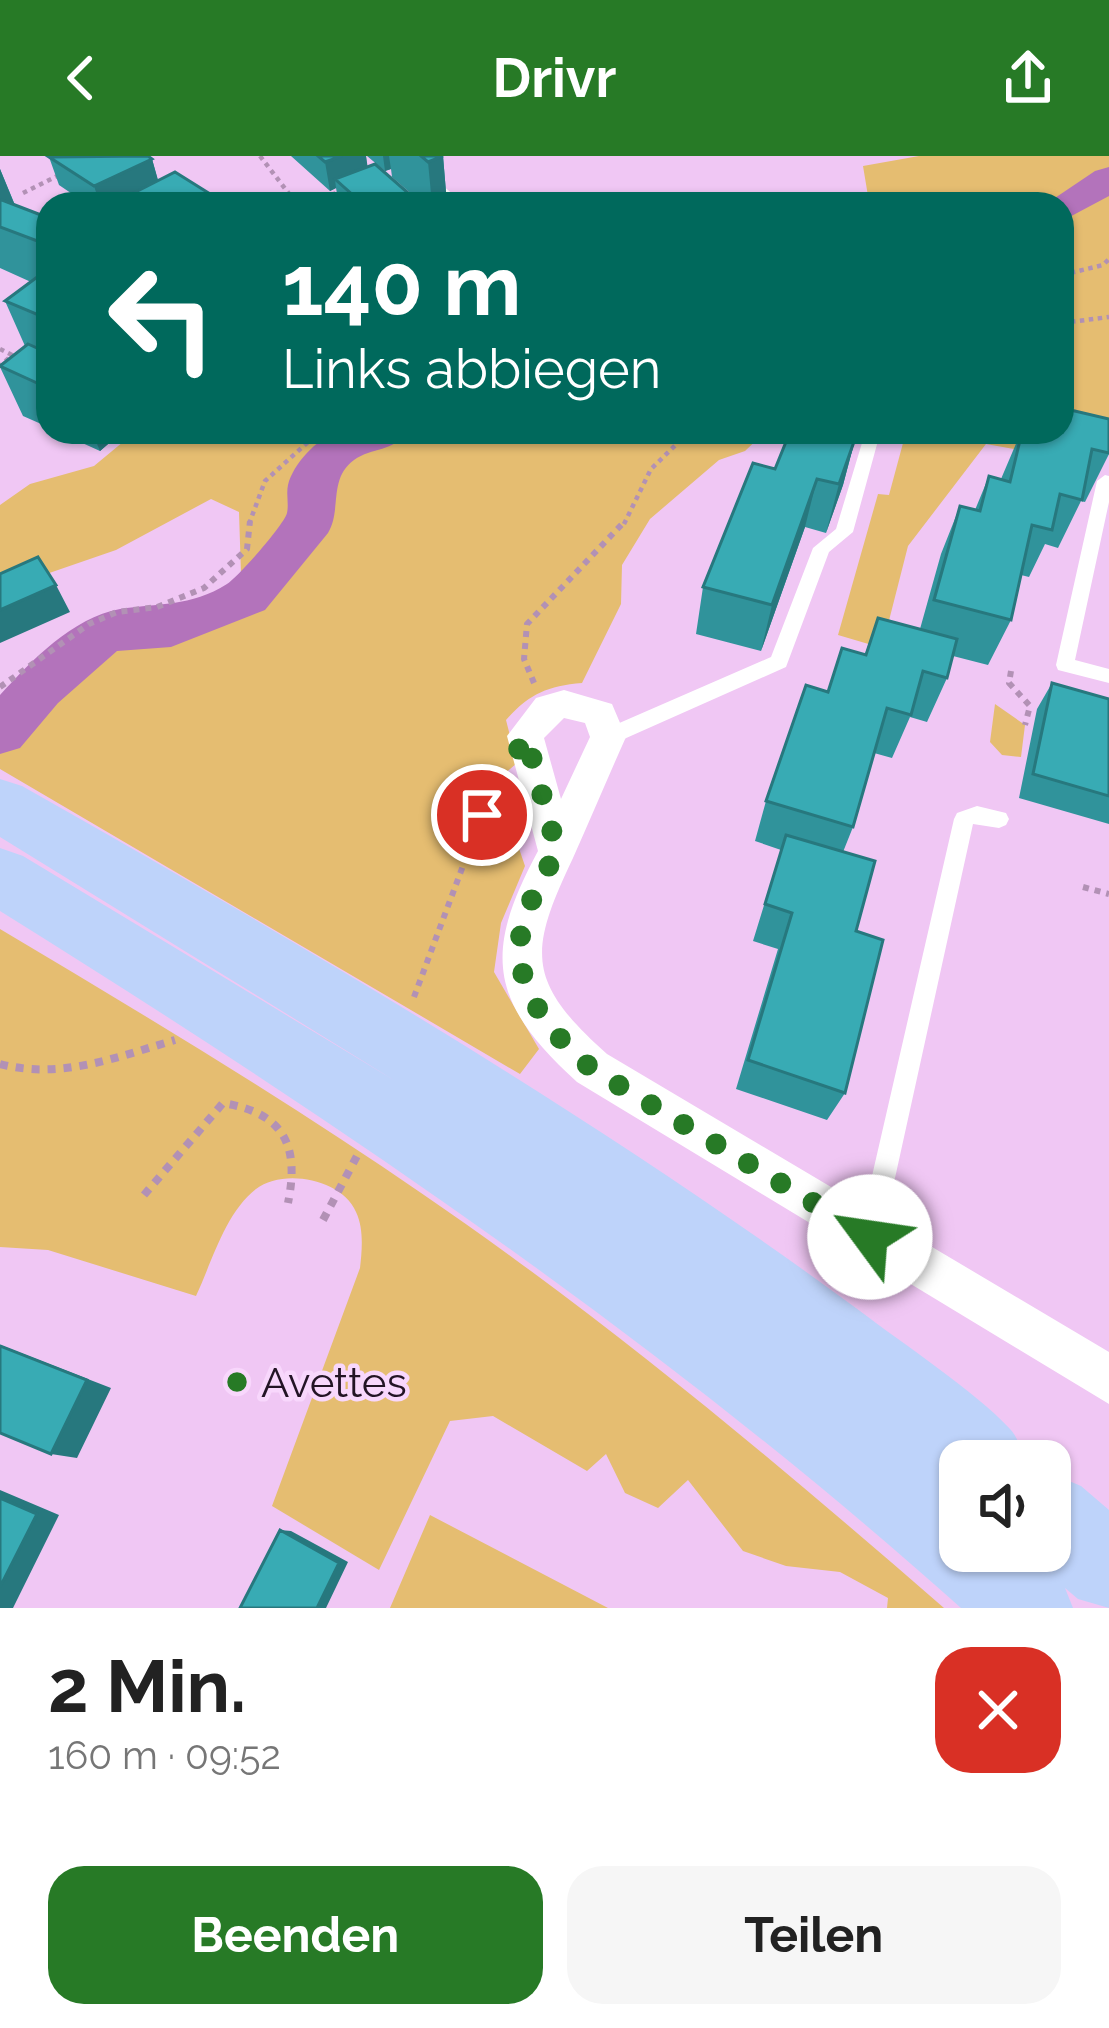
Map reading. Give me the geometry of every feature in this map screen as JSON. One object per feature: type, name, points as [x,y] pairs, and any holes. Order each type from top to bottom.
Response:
[{"type":"highway","points":[[0,805],[289,973],[552,1139],[778,1298],[957,1440]]},
{"type":"highway","points":[[0,876],[320,1071],[559,1232],[817,1426],[998,1583]]},
{"type":"highway","points":[[1071,1535],[1109,1568]]},
{"type":"street","points":[[557,850],[526,736],[544,709],[565,702],[599,714],[608,737],[557,850],[523,922],[521,963],[533,1003],[555,1036],[592,1069],[1109,1380]]},
{"type":"lane","points":[[406,160],[443,192]]},
{"type":"lane","points":[[608,737],[779,662],[822,548],[844,532],[869,444]]},
{"type":"lane","points":[[1105,481],[1065,665],[1109,676]]},
{"type":"lane","points":[[870,1237],[964,819],[977,814],[999,819]]},
{"type":"path","points":[[260,156],[288,192]]},
{"type":"path","points":[[333,192],[406,160]]},
{"type":"path","points":[[22,193],[80,165]]},
{"type":"path","points":[[1074,271],[1109,259]]},
{"type":"path","points":[[1074,321],[1109,317]]},
{"type":"path","points":[[0,349],[12,355],[0,366]]},
{"type":"path","points":[[0,687],[89,624],[118,613],[157,607],[204,588],[247,549],[247,514],[264,479],[305,444]]},
{"type":"path","points":[[538,694],[524,658],[527,624],[622,527],[651,469],[676,444]]},
{"type":"path","points":[[1011,671],[1010,683],[1030,706],[1025,724]]},
{"type":"path","points":[[411,1008],[482,815],[526,736]]},
{"type":"path","points":[[1083,887],[1109,894]]},
{"type":"path","points":[[0,1064],[24,1072],[53,1072],[190,1036]]},
{"type":"path","points":[[144,1195],[223,1103],[259,1115],[290,1142],[297,1172],[288,1203]]},
{"type":"path","points":[[322,1220],[361,1148]]},
{"type":"shaded area","points":[[919,156],[1109,156],[1109,444],[1080,461],[986,444],[1074,444],[1074,192],[867,192],[863,166]]},
{"type":"shaded area","points":[[121,444],[752,444],[719,460],[650,519],[622,565],[621,604],[582,683],[540,693],[506,720],[517,763],[496,781],[525,866],[501,923],[494,972],[539,1049],[520,1074],[0,769],[0,711],[45,669],[209,611],[241,574],[239,512],[211,499],[116,550],[0,590],[0,505],[30,484],[94,466]]},
{"type":"shaded area","points":[[903,444],[986,444],[908,546],[882,648],[838,635],[878,494],[889,495]]},
{"type":"shaded area","points":[[995,704],[1025,725],[1021,757],[1002,755],[990,742]]},
{"type":"shaded area","points":[[0,929],[267,1092],[492,1243],[690,1394],[944,1608],[887,1608],[888,1598],[840,1572],[786,1566],[743,1551],[688,1480],[658,1508],[625,1493],[606,1454],[587,1471],[493,1416],[450,1421],[379,1570],[272,1506],[360,1268],[356,1212],[338,1192],[311,1180],[267,1183],[236,1211],[196,1296],[48,1250],[0,1247]]},
{"type":"shaded area","points":[[430,1515],[608,1608],[390,1608]]},
{"type":"building","points":[[49,157],[152,159],[94,186]]},
{"type":"building","points":[[375,164],[407,192],[350,192],[335,179]]},
{"type":"building","points":[[175,172],[207,192],[136,192]]},
{"type":"building","points":[[0,201],[36,213],[36,240],[0,227]]},
{"type":"building","points":[[36,278],[36,314],[5,301]]},
{"type":"building","points":[[28,344],[36,348],[36,382],[0,366]]},
{"type":"building","points":[[1074,411],[1109,419],[1109,453],[1092,449],[1082,500],[1060,494],[1052,530],[1032,525],[1011,620],[934,600],[960,506],[980,511],[989,476],[1010,482],[1019,444],[1074,444]]},
{"type":"building","points":[[785,444],[853,444],[839,484],[817,479],[772,605],[703,587],[753,463],[775,469]]},
{"type":"building","points":[[38,557],[56,585],[0,610],[0,574]]},
{"type":"building","points":[[878,618],[957,639],[947,678],[923,671],[911,715],[887,708],[853,827],[766,801],[806,685],[828,692],[842,648],[866,655]]},
{"type":"building","points":[[1052,683],[1109,699],[1109,796],[1033,774]]},
{"type":"building","points":[[786,835],[875,861],[856,931],[883,940],[845,1093],[748,1060],[792,913],[765,904]]},
{"type":"building","points":[[0,1346],[87,1380],[51,1454],[0,1433]]},
{"type":"building","points":[[0,1498],[37,1514],[0,1587]]},
{"type":"building","points":[[280,1530],[339,1563],[317,1608],[240,1608]]},
{"type":"waterway","points":[[1074,201],[1109,179]]},
{"type":"waterway","points":[[0,732],[39,688],[98,637],[120,629],[171,627],[247,597],[311,521],[312,483],[337,449],[351,444]]},
{"type":"place","name":"Avettes","points":[[237,1382]]},
{"type":"route","points":[[482,815],[526,736],[557,850],[523,922],[521,963],[533,1003],[555,1036],[592,1069],[870,1237]]}]
